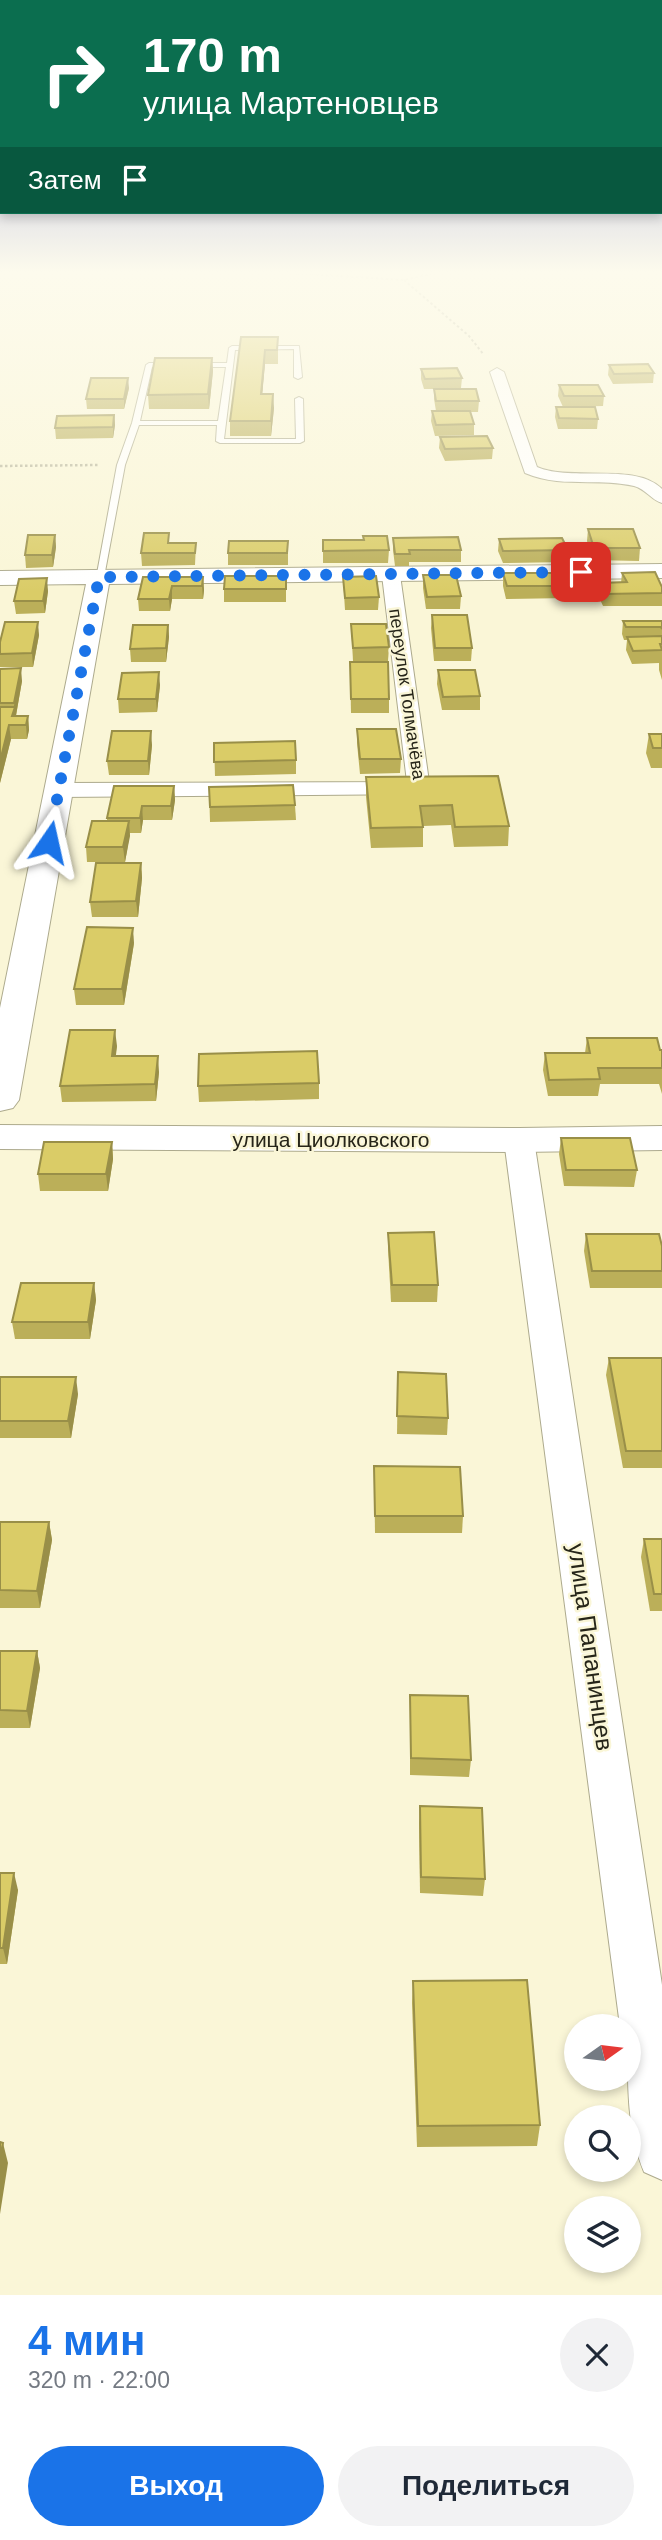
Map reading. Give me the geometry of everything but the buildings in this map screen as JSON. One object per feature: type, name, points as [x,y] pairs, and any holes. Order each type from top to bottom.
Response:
[{"type":"street","points":[[499,378],[530,470],[542,477],[565,480],[635,481],[652,486],[660,495]]},
{"type":"street","points":[[0,578],[662,572]]},
{"type":"street","name":"переулок Толмачёва","points":[[58,790],[419,789],[391,575]]},
{"type":"street","points":[[0,1100],[99,577]]},
{"type":"street","name":"улица Циолковского","points":[[0,1137],[519,1140],[662,1138]]},
{"type":"street","name":"улица Папанинцев","points":[[519,1140],[662,2154]]},
{"type":"lane","points":[[99,577],[121,465],[136,423],[146,378]]},
{"type":"lane","points":[[228,378],[220,441],[300,440],[299,399]]},
{"type":"lane","points":[[136,423],[222,423]]},
{"type":"path","points":[[0,466],[121,465]]},
{"type":"route","points":[[49,842],[99,577],[581,572]]}]
